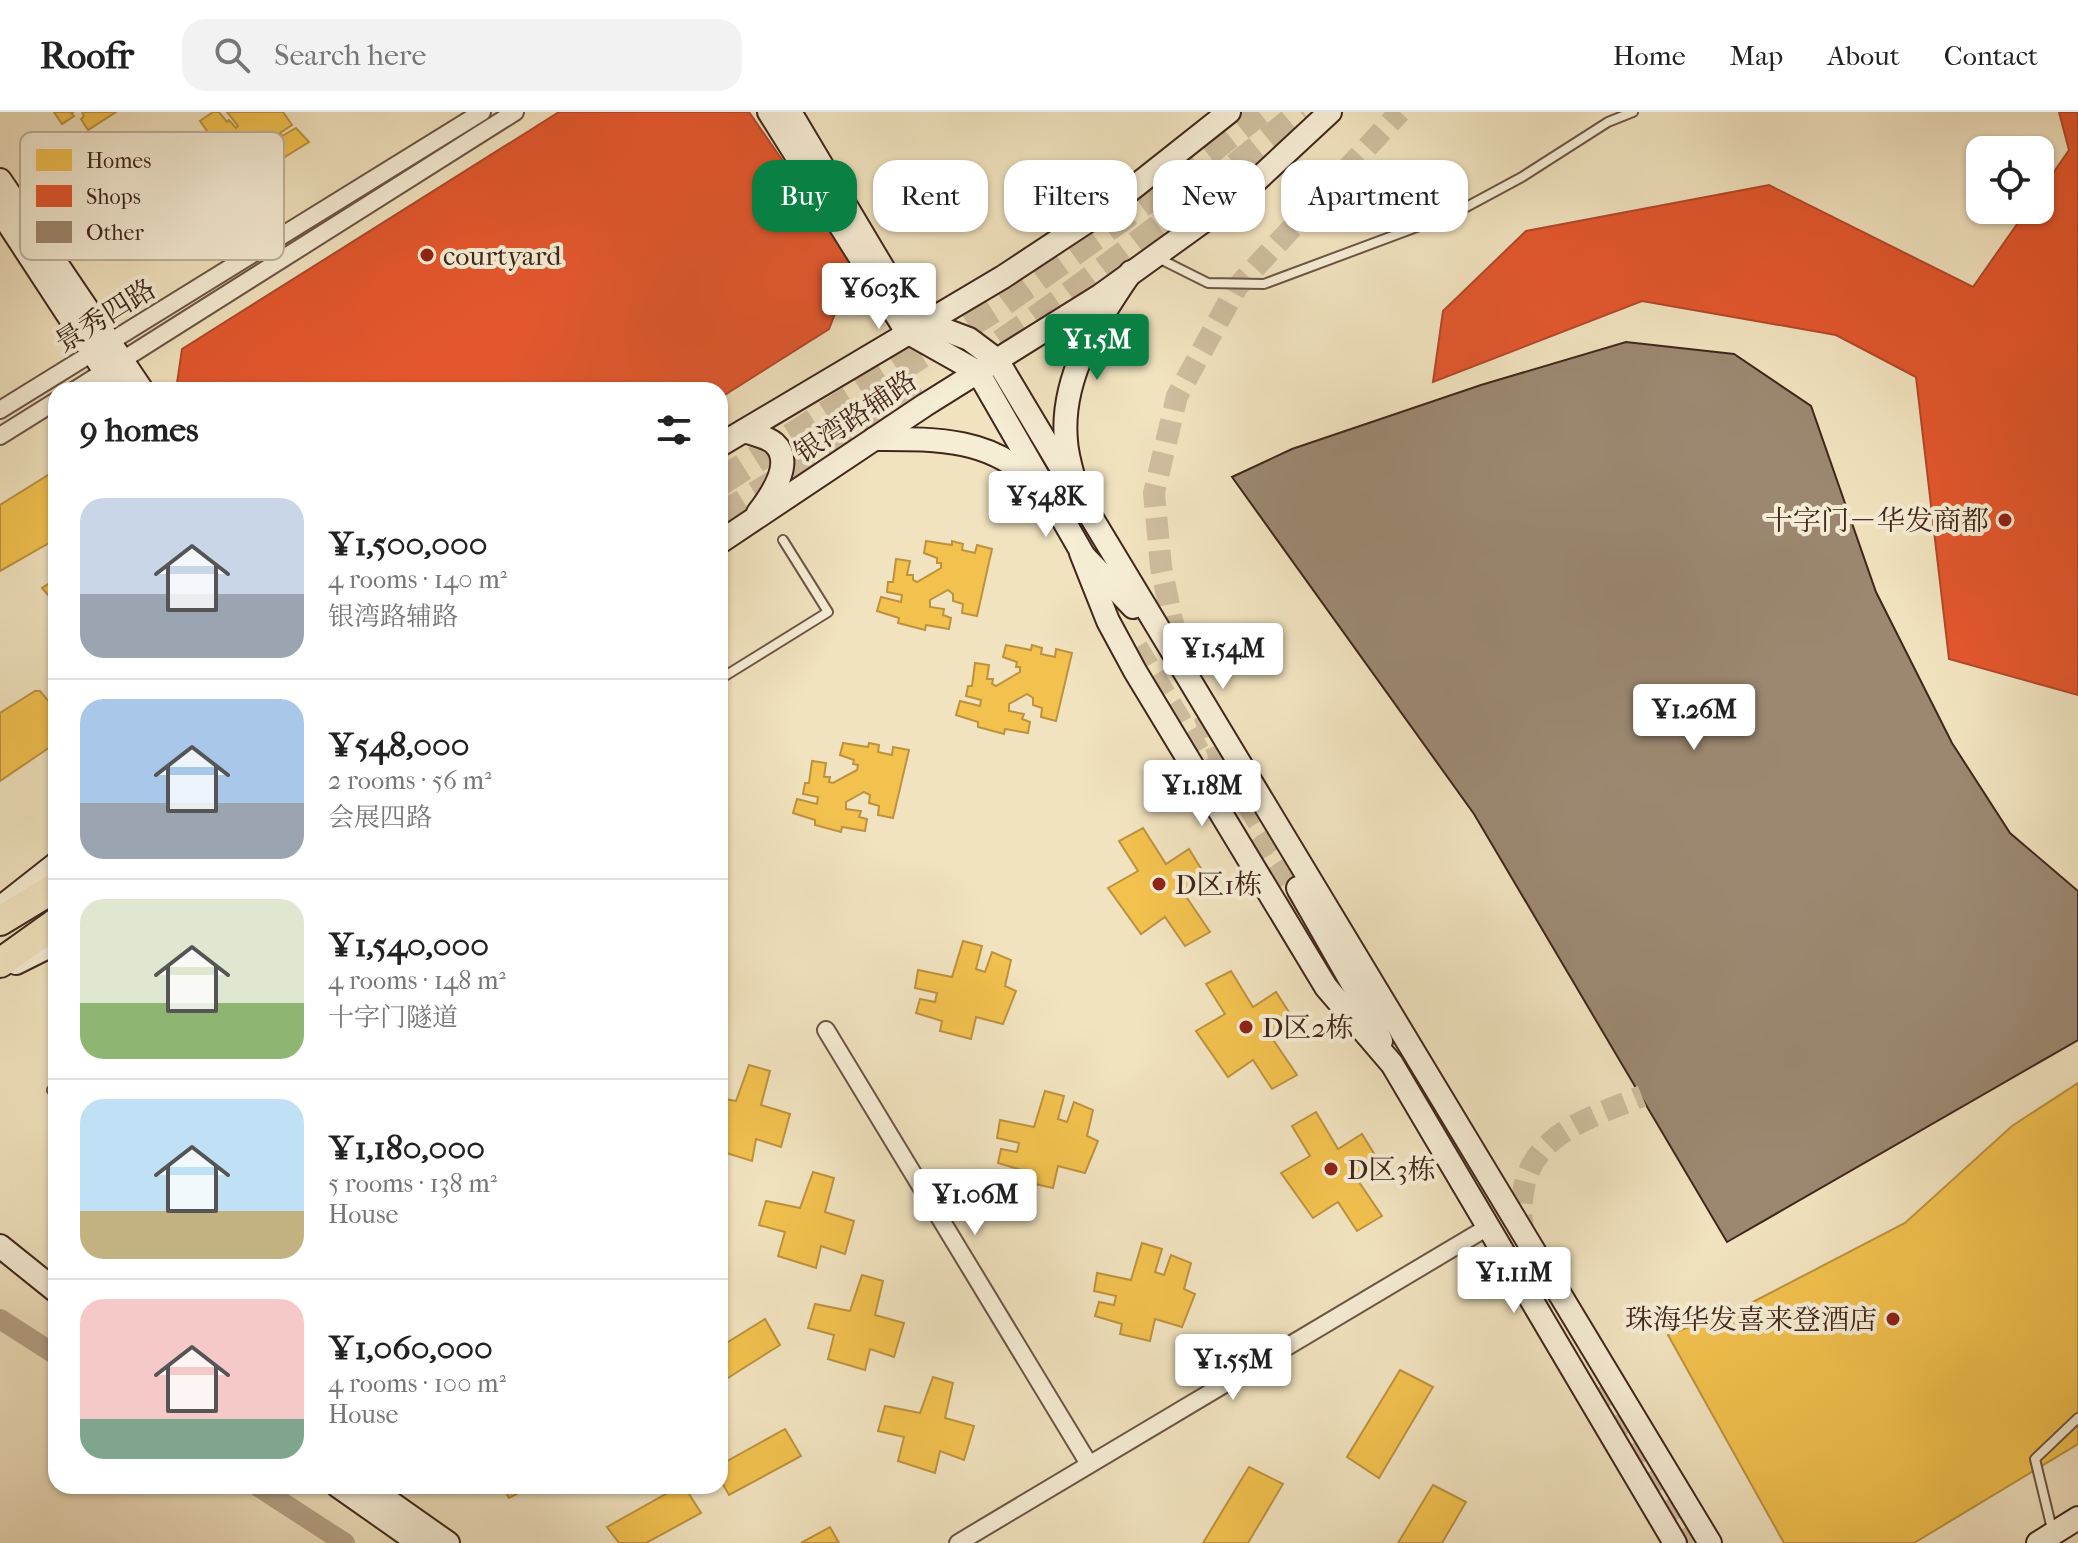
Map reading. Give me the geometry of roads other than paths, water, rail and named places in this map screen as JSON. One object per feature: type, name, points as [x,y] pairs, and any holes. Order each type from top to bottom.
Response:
[{"type":"highway","points":[[0,921],[48,892]]},
{"type":"highway","points":[[0,963],[48,929]]},
{"type":"main road","points":[[769,112],[916,327],[969,339],[1078,495],[1710,1543]]},
{"type":"main road","points":[[790,112],[916,327]]},
{"type":"main road","name":"银湾路辅路","points":[[728,440],[1003,277],[1109,207],[1229,112]]},
{"type":"main road","name":"银湾路辅路","points":[[728,537],[874,439],[1101,295],[1244,192],[1330,112]]},
{"type":"main road","points":[[0,180],[20,214]]},
{"type":"main road","points":[[0,211],[20,239]]},
{"type":"main road","points":[[35,260],[109,363],[132,382]]},
{"type":"main road","points":[[48,260],[109,363]]},
{"type":"main road","points":[[1078,495],[1066,441],[1072,384],[1090,335],[1131,272]]},
{"type":"main road","points":[[987,366],[1050,501],[1137,647]]},
{"type":"main road","points":[[744,431],[773,442],[782,455],[780,476],[750,523]]},
{"type":"main road","points":[[874,439],[921,439],[971,445],[996,454],[1023,472],[1050,501]]},
{"type":"main road","points":[[1081,553],[1120,646],[1326,987],[1392,1064]]},
{"type":"main road","points":[[1081,553],[1116,586],[1144,620],[1355,987],[1392,1064],[1675,1543]]},
{"type":"main road","points":[[0,908],[48,870]]},
{"type":"main road","points":[[0,970],[48,947]]},
{"type":"main road","points":[[0,1230],[48,1266]]},
{"type":"main road","points":[[0,1246],[48,1285]]},
{"type":"main road","points":[[349,1494],[419,1543]]},
{"type":"main road","points":[[378,1494],[448,1543]]},
{"type":"main road","points":[[2046,1538],[2078,1518]]},
{"type":"street","name":"景秀四路","points":[[284,245],[482,112]]},
{"type":"street","name":"景秀四路","points":[[284,255],[515,112]]},
{"type":"street","name":"景秀四路","points":[[85,382],[262,260]]},
{"type":"street","name":"景秀四路","points":[[65,382],[109,363],[276,260]]},
{"type":"street","name":"景秀四路","points":[[0,410],[48,389]]},
{"type":"street","points":[[0,436],[48,406]]},
{"type":"street","points":[[826,1030],[1089,1464]]},
{"type":"street","points":[[958,1543],[1488,1227]]},
{"type":"lane","points":[[1154,256],[1208,283],[1264,284],[1457,212],[1522,177],[1608,122],[1633,112]]},
{"type":"lane","points":[[728,674],[828,612],[783,540]]},
{"type":"lane","points":[[2046,1538],[2035,1459],[2078,1418]]},
{"type":"waterway","points":[[0,1319],[48,1350]]},
{"type":"waterway","points":[[269,1494],[345,1543]]},
{"type":"tunnel","points":[[728,477],[998,306],[1145,201],[1259,112]]},
{"type":"tunnel","points":[[966,366],[1096,276],[1303,112]]},
{"type":"tunnel","points":[[1187,668],[1172,620],[1161,567],[1154,493],[1177,396],[1237,287],[1400,112]]},
{"type":"tunnel","points":[[728,512],[924,393]]},
{"type":"tunnel","points":[[1137,647],[1220,787]]},
{"type":"tunnel","points":[[1204,715],[1224,768],[1308,901]]},
{"type":"tunnel","points":[[1252,840],[1351,1007]]},
{"type":"tunnel","points":[[1525,1236],[1521,1214],[1523,1193],[1528,1172],[1538,1155],[1567,1130],[1642,1096]]},
{"type":"tunnel","points":[[1602,1385],[1693,1543]]},
{"type":"place","name":"courtyard","points":[[427,255]]},
{"type":"place","name":"十字门－华发商都","points":[[2005,520]]},
{"type":"place","name":"D区1栋","points":[[1159,884]]},
{"type":"place","name":"D区2栋","points":[[1246,1027]]},
{"type":"place","name":"D区3栋","points":[[1331,1169]]},
{"type":"place","name":"珠海华发喜来登酒店","points":[[1893,1319]]}]
